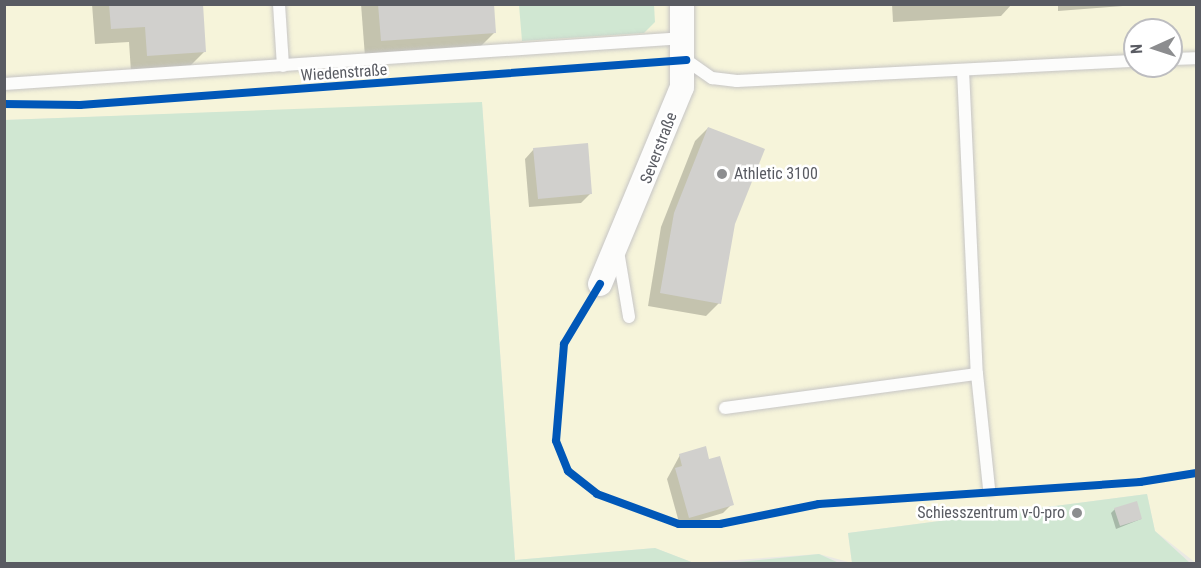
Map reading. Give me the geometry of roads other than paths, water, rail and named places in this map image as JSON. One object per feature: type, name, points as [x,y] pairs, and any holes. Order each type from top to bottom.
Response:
[{"type":"street","name":"Severstraße","points":[[600,284],[618,251],[682,87],[685,49],[682,4]]},
{"type":"lane","points":[[279,4],[283,66]]},
{"type":"lane","points":[[4,84],[283,66],[685,49],[712,78],[737,81],[1123,62]]},
{"type":"lane","points":[[963,70],[977,374],[989,488]]},
{"type":"lane","points":[[618,251],[629,317]]},
{"type":"lane","points":[[725,408],[977,374]]},
{"type":"place","name":"Athletic 3100","points":[[722,174]]},
{"type":"place","name":"Schiesszentrum v-0-pro","points":[[1077,513]]}]
